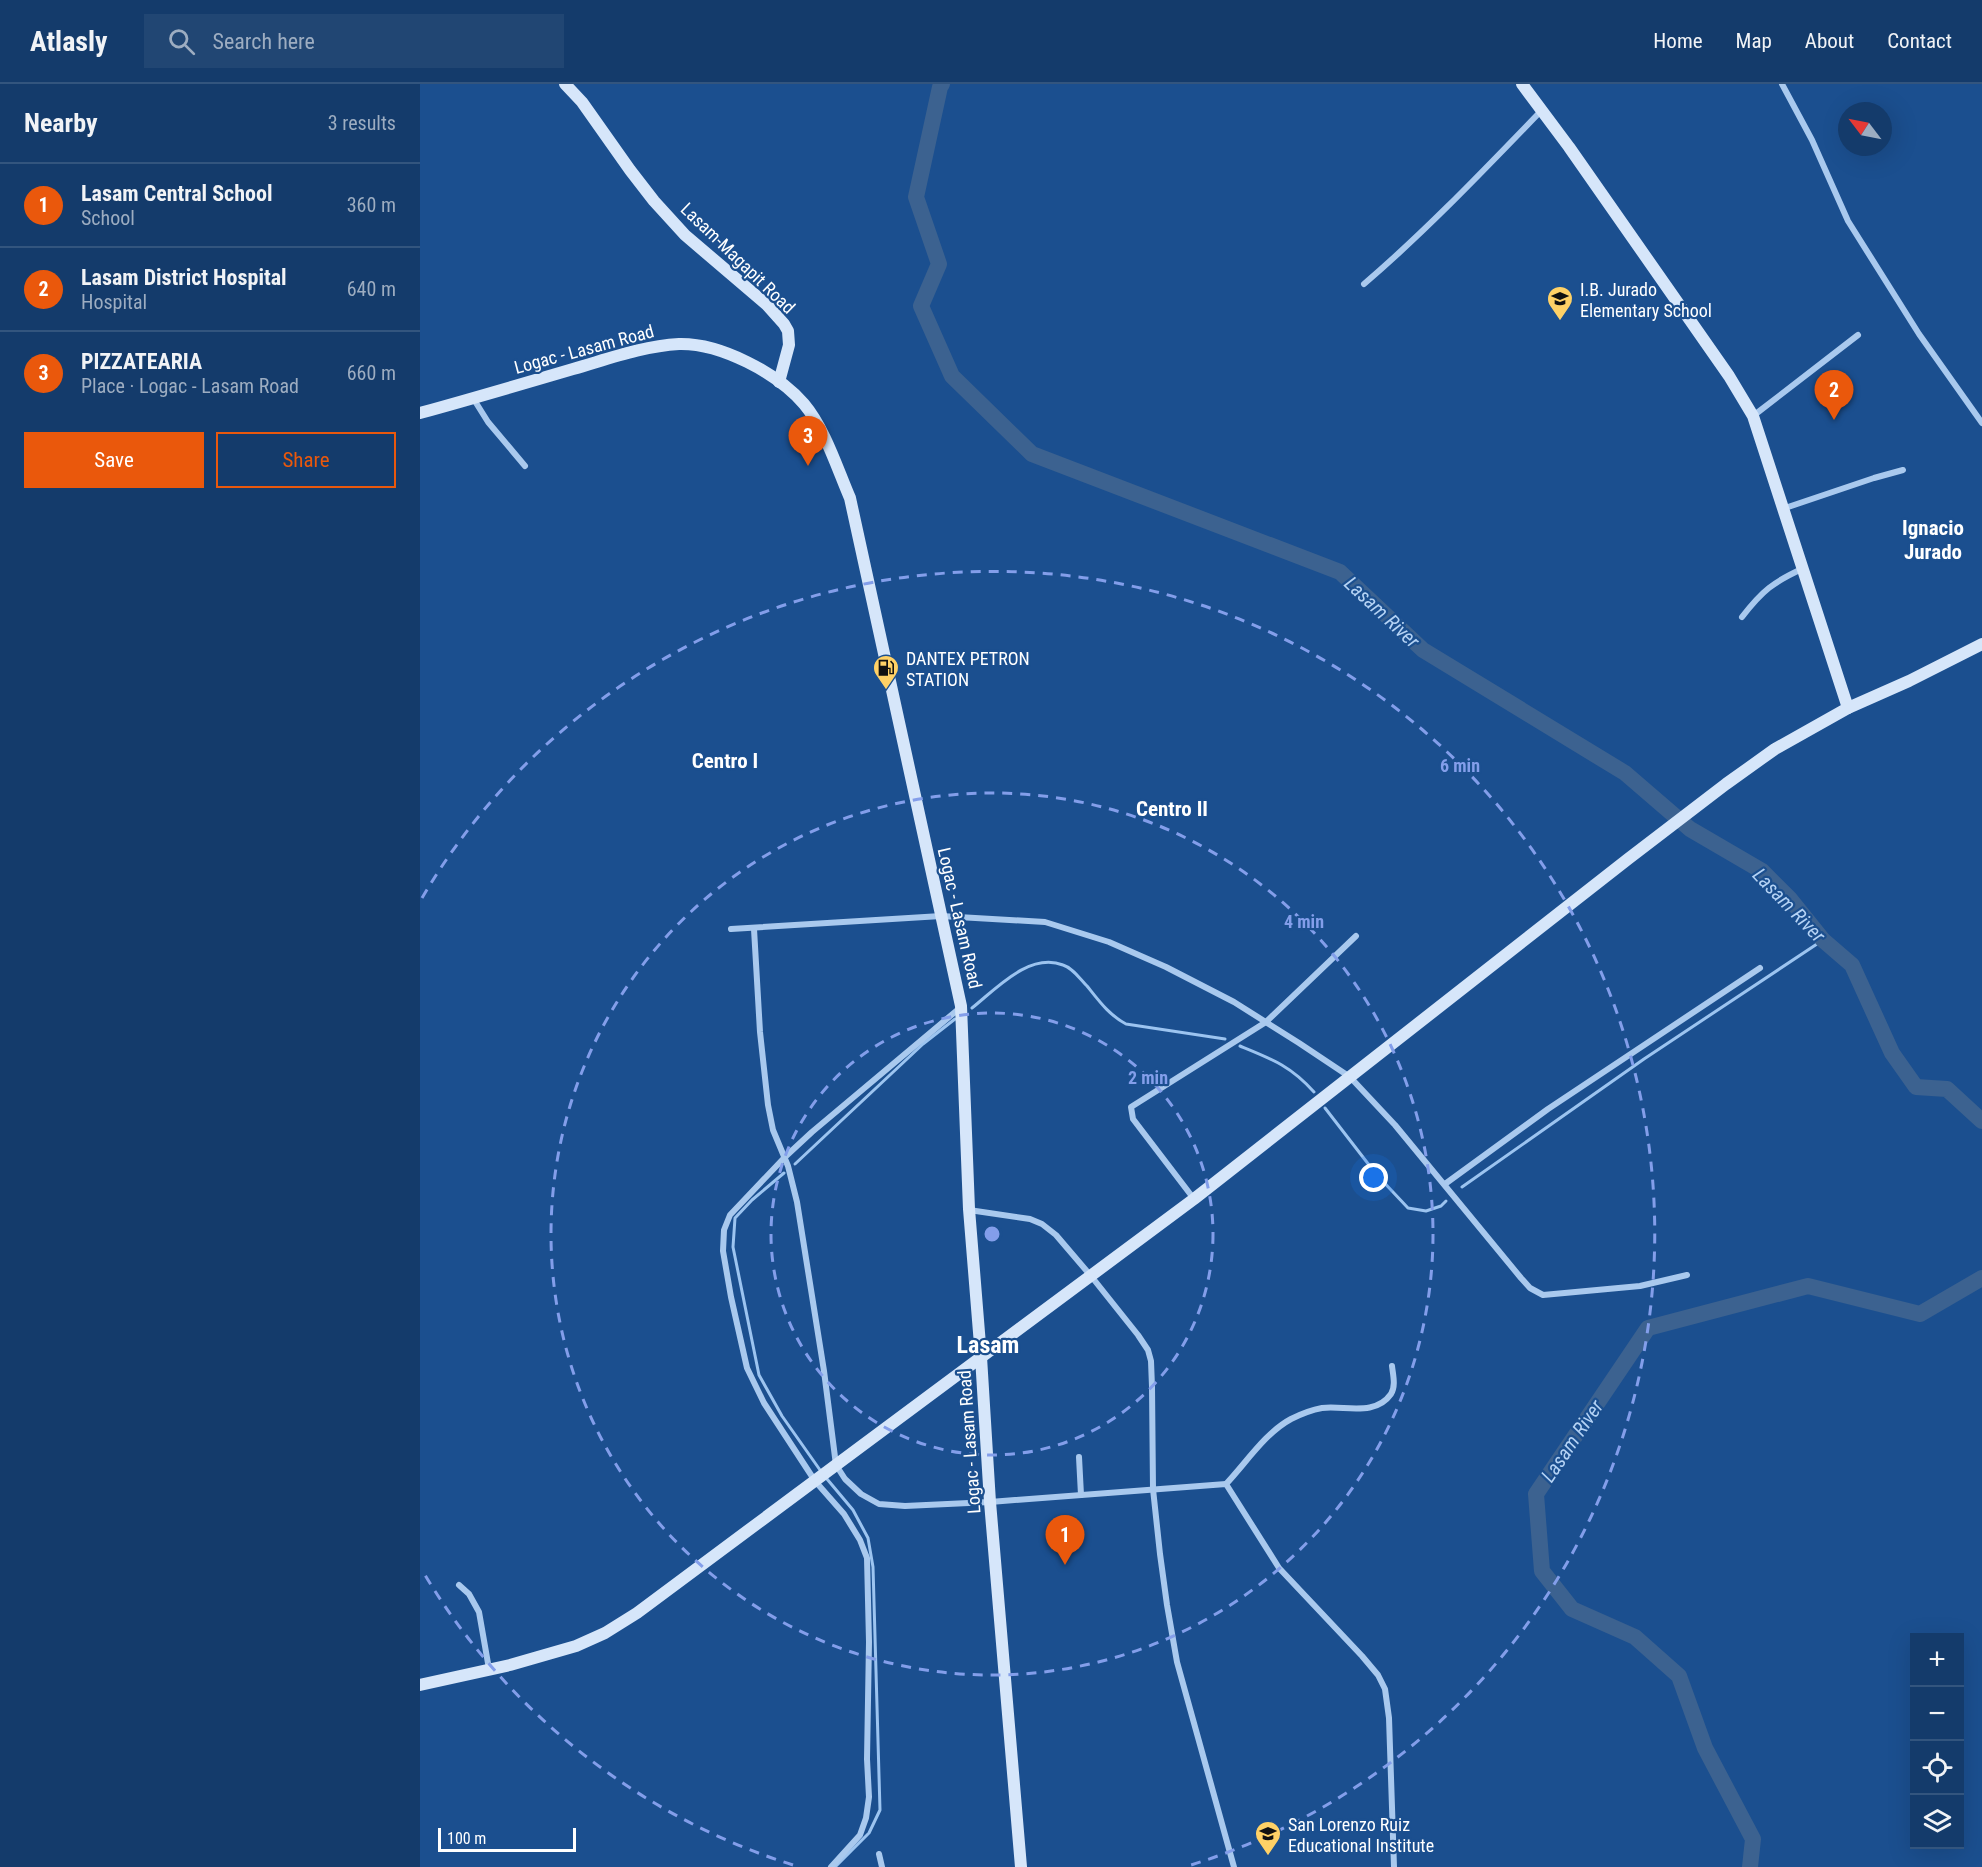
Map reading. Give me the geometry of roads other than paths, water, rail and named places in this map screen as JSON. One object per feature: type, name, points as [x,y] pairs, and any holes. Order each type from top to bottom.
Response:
[{"type":"street","name":"Lasam-Magapit Road","points":[[565,84],[582,102],[642,186],[685,235],[767,305],[784,324],[788,331],[789,345],[779,382]]},
{"type":"street","points":[[1522,84],[1709,347],[1753,416],[1785,508],[1848,708]]},
{"type":"street","points":[[1782,84],[1812,140],[1859,239],[1918,334],[1982,423]]},
{"type":"street","points":[[1364,285],[1435,220],[1541,111]]},
{"type":"street","points":[[1753,416],[1858,334]]},
{"type":"street","name":"Logac - Lasam Road","points":[[420,414],[640,349],[681,344],[709,348],[750,363],[779,382],[804,405],[825,438],[850,498],[961,1006],[969,1209],[990,1502],[1021,1867]]},
{"type":"street","points":[[473,398],[488,422],[525,466]]},
{"type":"street","points":[[1785,508],[1903,470]]},
{"type":"street","points":[[1742,617],[1768,587],[1804,568]]},
{"type":"street","points":[[420,1685],[576,1646],[605,1633],[637,1612],[1194,1199],[1726,784],[1775,749],[1848,708],[1909,681],[1982,644]]},
{"type":"street","points":[[731,930],[941,916],[1045,922],[1109,942],[1166,967],[1234,1002],[1350,1077],[1395,1125],[1521,1278],[1536,1293],[1562,1295],[1641,1286],[1687,1275]]},
{"type":"street","points":[[754,929],[760,1032],[768,1105],[773,1130],[785,1157],[797,1202],[824,1371],[836,1465],[845,1479],[861,1494],[879,1504],[905,1506],[990,1502],[1226,1484],[1277,1428],[1289,1420],[1322,1408],[1365,1408],[1383,1401],[1391,1394],[1393,1388],[1392,1366]]},
{"type":"street","points":[[1194,1199],[1133,1119],[1131,1107],[1266,1022],[1356,936]]},
{"type":"street","points":[[1445,1184],[1558,1103],[1760,968]]},
{"type":"street","points":[[831,1867],[860,1835],[867,1818],[869,1797],[869,1582],[867,1558],[860,1540],[844,1514],[815,1481],[764,1402],[747,1368],[723,1251],[724,1230],[730,1215],[785,1157],[961,1006]]},
{"type":"street","points":[[969,1209],[1029,1219],[1042,1224],[1056,1235],[1148,1350],[1151,1361],[1152,1387],[1153,1489],[1160,1554],[1177,1662],[1234,1867]]},
{"type":"street","points":[[1079,1457],[1081,1495]]},
{"type":"street","points":[[1226,1484],[1280,1568],[1367,1662],[1378,1675],[1385,1689],[1389,1718],[1394,1867]]},
{"type":"street","points":[[459,1585],[469,1594],[479,1612],[489,1669]]},
{"type":"street","points":[[879,1854],[882,1867]]},
{"type":"waterway","name":"Lasam River","points":[[942,84],[916,197],[939,264],[921,306],[952,376],[1032,454],[1340,572],[1423,650],[1625,773],[1690,829],[1762,871],[1790,899],[1823,940],[1852,965],[1892,1053],[1916,1087],[1947,1089],[1982,1121]]},
{"type":"waterway","points":[[1462,1187],[1644,1059],[1823,940]]},
{"type":"waterway","points":[[972,1008],[1014,974],[1026,968],[1050,962],[1067,966],[1114,1016],[1126,1024],[1225,1039]]},
{"type":"waterway","points":[[795,1164],[923,1044],[955,1019]]},
{"type":"waterway","points":[[1240,1046],[1280,1064],[1306,1083],[1314,1092]]},
{"type":"waterway","points":[[1325,1108],[1376,1174],[1408,1208],[1426,1211],[1441,1206],[1446,1201]]},
{"type":"waterway","points":[[784,1173],[735,1218],[733,1247],[759,1375],[782,1416],[820,1470]]},
{"type":"waterway","name":"Lasam River","points":[[1750,1867],[1753,1839],[1705,1748],[1679,1676],[1635,1637],[1572,1609],[1542,1571],[1536,1494],[1648,1328],[1808,1286],[1920,1314],[1982,1278]]},
{"type":"waterway","points":[[827,1479],[853,1510],[868,1538],[873,1567],[880,1810],[869,1833],[835,1867]]},
{"type":"place","name":"I.B. Jurado Elementary School","points":[[1560,322]]},
{"type":"place","name":"Lasam District Hospital","points":[[1834,420]]},
{"type":"place","name":"PIZZATEARIA","points":[[808,466]]},
{"type":"place","name":"DANTEX PETRON STATION","points":[[886,691]]},
{"type":"place","name":"Lasam Central School","points":[[1065,1565]]},
{"type":"place","name":"San Lorenzo Ruiz Educational Institute","points":[[1268,1857]]},
{"type":"district","name":"Ignacio Jurado","points":[[1933,540]]},
{"type":"district","name":"Centro I","points":[[725,761]]},
{"type":"district","name":"Centro II","points":[[1172,809]]},
{"type":"district","name":"Lasam","points":[[988,1345]]}]
